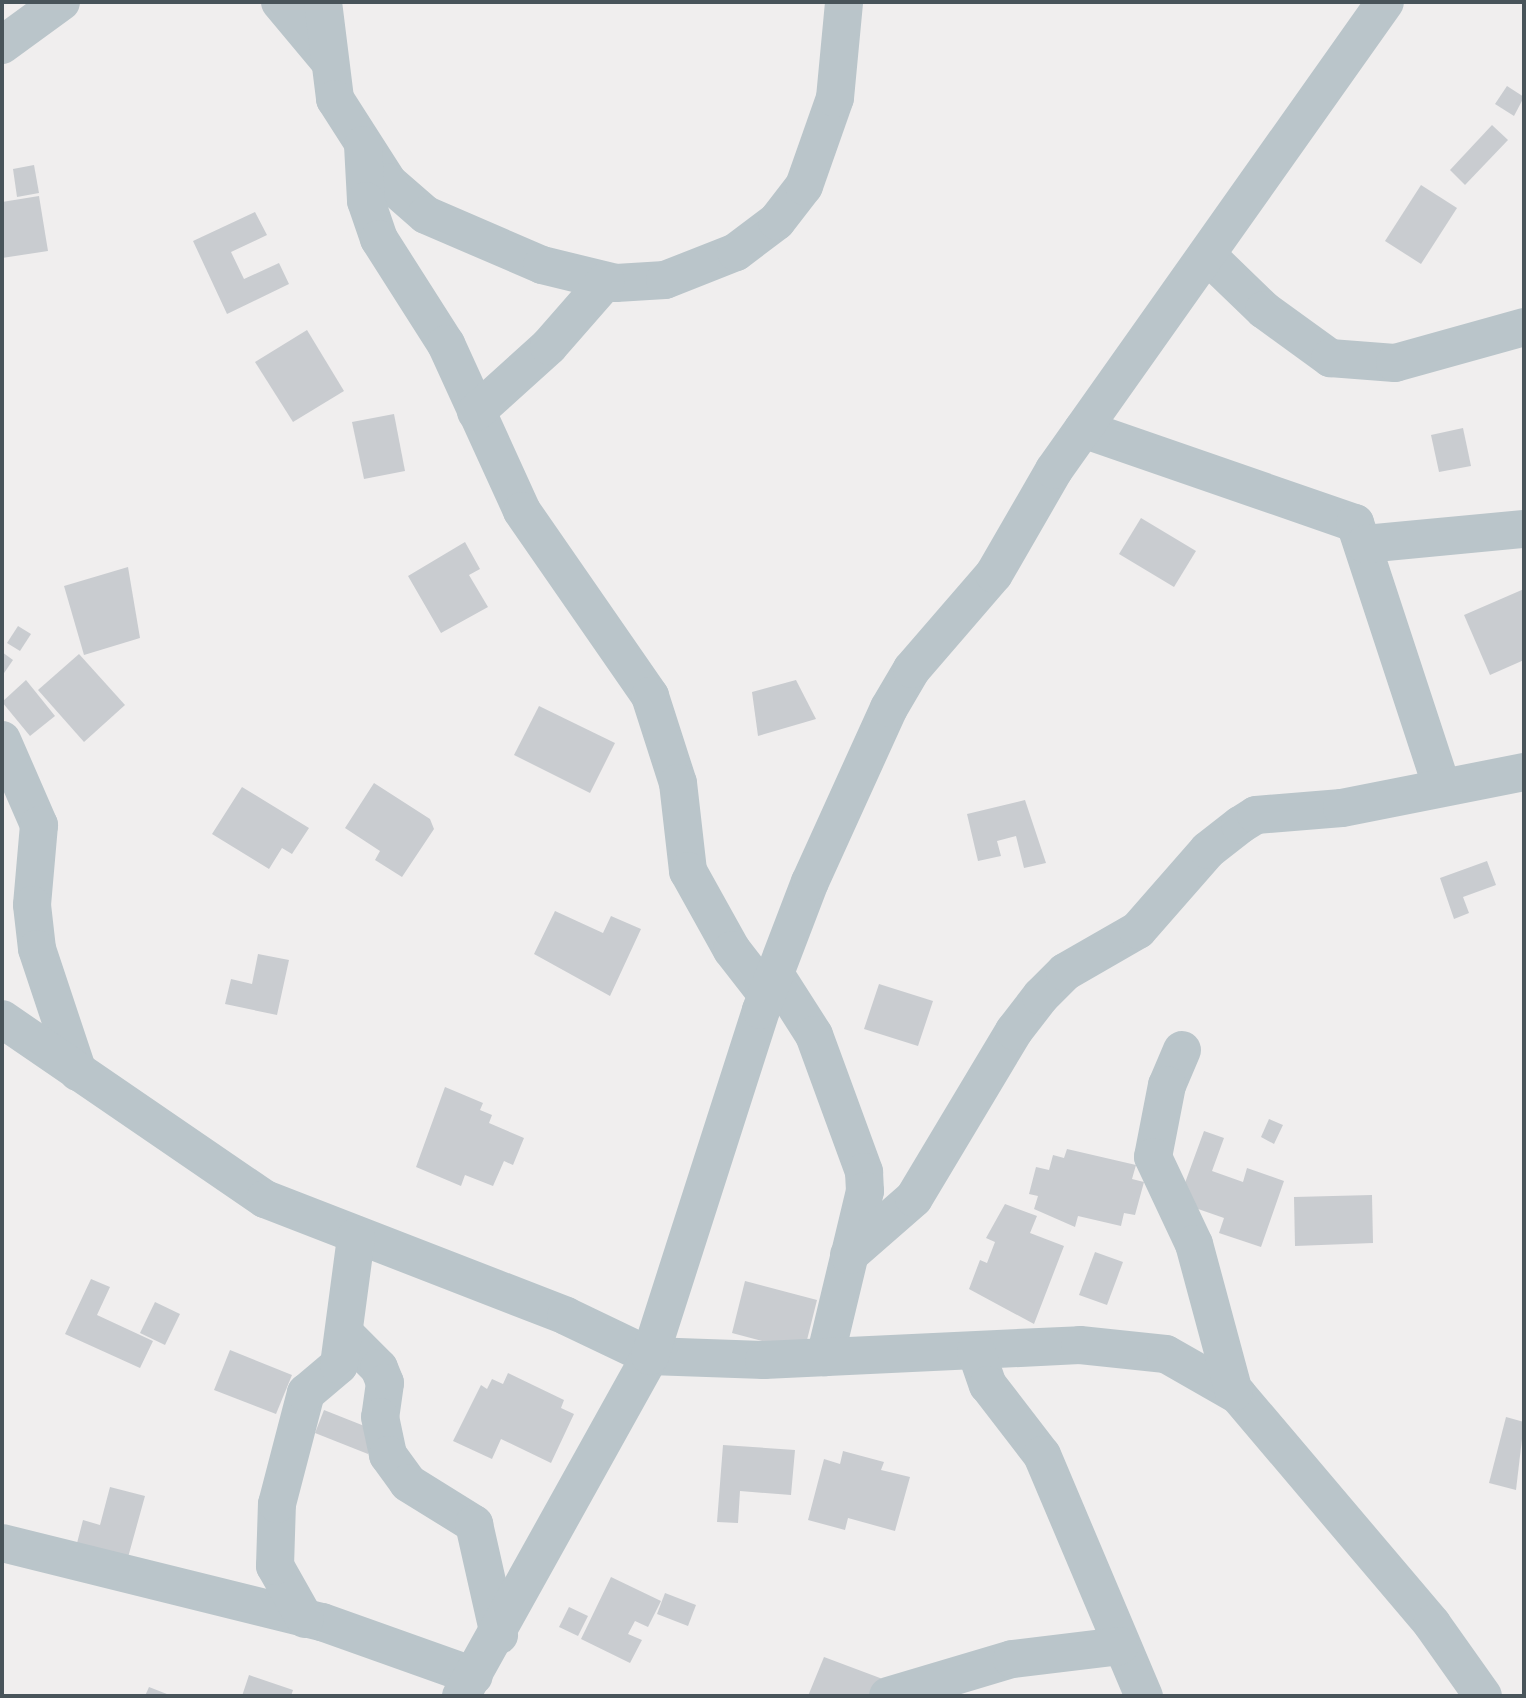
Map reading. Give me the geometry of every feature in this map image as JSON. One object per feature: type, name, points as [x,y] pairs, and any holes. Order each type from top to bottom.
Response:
[{"type":"street","points":[[2,45],[61,2]]},
{"type":"street","points":[[280,2],[330,62]]},
{"type":"street","points":[[323,2],[335,99],[388,182],[426,215],[541,265],[606,281],[665,280],[736,253],[777,221],[804,186],[835,98],[844,2]]},
{"type":"street","points":[[2,1543],[382,1640],[468,1686],[499,1635],[650,1356],[771,984],[889,708],[912,669],[994,574],[1083,429],[1208,256],[1385,2]]},
{"type":"street","points":[[363,145],[366,201],[379,239],[446,344],[522,511],[650,696],[678,783],[688,871],[718,929],[771,984],[814,1035],[864,1172],[866,1191],[825,1357]]},
{"type":"street","points":[[1208,256],[1264,310],[1330,358],[1395,363],[1524,327]]},
{"type":"street","points":[[476,412],[549,346],[606,281]]},
{"type":"street","points":[[1083,429],[1181,460],[1261,495],[1333,510],[1355,523],[1365,544],[1441,785]]},
{"type":"street","points":[[1365,544],[1524,529]]},
{"type":"street","points":[[2,740],[39,825],[32,905],[37,948],[78,1072]]},
{"type":"street","points":[[849,1255],[914,1198],[1014,1031],[1041,996],[1065,972],[1138,930],[1208,850],[1256,815],[1342,808],[1441,785],[1524,772]]},
{"type":"street","points":[[2,1019],[253,1193],[356,1237],[566,1316],[650,1356],[825,1357],[976,1350],[1141,1348],[1166,1354],[1234,1392],[1432,1624],[1483,1696]]},
{"type":"street","points":[[1182,1050],[1167,1085],[1153,1157],[1194,1244],[1234,1392]]},
{"type":"street","points":[[305,1619],[275,1566],[277,1504],[306,1393],[332,1376],[345,1334],[356,1237]]},
{"type":"street","points":[[345,1334],[379,1368],[385,1383],[380,1418],[388,1455],[408,1483],[474,1524],[499,1635]]},
{"type":"street","points":[[976,1350],[988,1385],[1042,1454],[1119,1646],[1144,1696]]},
{"type":"street","points":[[888,1696],[1012,1659],[1119,1646]]},
{"type":"building","points":[[1507,86],[1524,97],[1514,116],[1495,104]]},
{"type":"building","points":[[1492,125],[1508,140],[1465,185],[1450,170]]},
{"type":"building","points":[[34,165],[39,193],[17,197],[13,169]]},
{"type":"building","points":[[1421,185],[1457,208],[1421,264],[1385,241]]},
{"type":"building","points":[[39,196],[48,251],[2,258],[2,202]]},
{"type":"building","points":[[255,212],[267,235],[231,252],[244,279],[279,263],[289,284],[227,314],[193,241]]},
{"type":"building","points":[[307,330],[344,391],[293,422],[255,362]]},
{"type":"building","points":[[394,414],[405,471],[364,479],[352,422]]},
{"type":"building","points":[[1463,428],[1471,466],[1439,472],[1431,435]]},
{"type":"building","points":[[1141,518],[1196,551],[1174,587],[1119,554]]},
{"type":"building","points":[[465,542],[480,569],[469,575],[488,607],[441,633],[408,576]]},
{"type":"building","points":[[128,567],[140,638],[84,655],[64,586]]},
{"type":"building","points":[[1524,589],[1524,660],[1490,675],[1464,615]]},
{"type":"building","points":[[18,626],[31,634],[20,651],[7,643]]},
{"type":"building","points":[[2,652],[13,660],[2,676]]},
{"type":"building","points":[[79,654],[125,705],[84,742],[38,690]]},
{"type":"building","points":[[26,680],[55,716],[30,736],[2,702]]},
{"type":"building","points":[[796,680],[816,719],[758,736],[752,692]]},
{"type":"building","points":[[539,706],[615,743],[590,793],[514,755]]},
{"type":"building","points":[[374,783],[430,819],[434,829],[402,877],[375,860],[380,851],[345,828]]},
{"type":"building","points":[[242,787],[309,828],[292,854],[282,848],[269,869],[212,834]]},
{"type":"building","points":[[1025,800],[1046,863],[1024,868],[1016,836],[997,841],[1001,856],[978,861],[967,814]]},
{"type":"building","points":[[1487,861],[1496,885],[1463,897],[1469,913],[1454,919],[1440,878]]},
{"type":"building","points":[[555,911],[603,933],[611,916],[641,929],[610,996],[534,954]]},
{"type":"building","points":[[258,954],[289,960],[277,1015],[225,1004],[231,979],[252,984]]},
{"type":"building","points":[[879,984],[933,1001],[918,1046],[864,1029]]},
{"type":"building","points":[[445,1087],[483,1103],[480,1110],[492,1115],[489,1123],[524,1138],[513,1165],[504,1161],[493,1186],[465,1175],[461,1186],[416,1167]]},
{"type":"building","points":[[1269,1119],[1283,1125],[1274,1144],[1261,1137]]},
{"type":"building","points":[[1204,1131],[1224,1138],[1212,1171],[1243,1182],[1247,1168],[1284,1181],[1261,1247],[1219,1233],[1224,1218],[1178,1202]]},
{"type":"building","points":[[1067,1149],[1136,1165],[1132,1179],[1144,1182],[1135,1215],[1124,1213],[1121,1226],[1078,1216],[1075,1227],[1034,1209],[1038,1196],[1029,1194],[1036,1167],[1049,1170],[1053,1155],[1064,1158]]},
{"type":"building","points":[[1372,1195],[1373,1243],[1295,1246],[1294,1197]]},
{"type":"building","points":[[1005,1204],[1037,1216],[1030,1233],[1064,1246],[1034,1324],[969,1289],[980,1260],[987,1263],[995,1242],[986,1238]]},
{"type":"building","points":[[1095,1252],[1123,1262],[1107,1305],[1079,1295]]},
{"type":"building","points":[[91,1279],[110,1287],[97,1315],[153,1341],[140,1368],[65,1334]]},
{"type":"building","points":[[745,1281],[817,1300],[804,1352],[732,1333]]},
{"type":"building","points":[[155,1302],[180,1314],[165,1345],[140,1333]]},
{"type":"building","points":[[230,1350],[292,1375],[276,1414],[214,1390]]},
{"type":"building","points":[[508,1373],[564,1400],[561,1408],[574,1414],[551,1463],[501,1439],[492,1459],[453,1441],[481,1385],[487,1389],[492,1379],[503,1384]]},
{"type":"building","points":[[324,1410],[377,1431],[368,1454],[315,1433]]},
{"type":"building","points":[[1506,1417],[1524,1422],[1516,1490],[1489,1483]]},
{"type":"building","points":[[723,1445],[795,1450],[791,1495],[740,1491],[738,1523],[717,1522]]},
{"type":"building","points":[[843,1451],[884,1462],[881,1470],[910,1477],[895,1531],[848,1518],[845,1530],[808,1520],[824,1459],[840,1464]]},
{"type":"building","points":[[110,1487],[145,1496],[127,1561],[76,1547],[83,1520],[100,1525]]},
{"type":"building","points":[[611,1577],[661,1601],[648,1627],[635,1621],[628,1634],[642,1640],[630,1663],[581,1639]]},
{"type":"building","points":[[665,1593],[696,1605],[688,1626],[657,1614]]},
{"type":"building","points":[[569,1607],[588,1616],[578,1636],[559,1627]]},
{"type":"building","points":[[824,1657],[888,1681],[882,1696],[808,1696]]},
{"type":"building","points":[[249,1675],[293,1690],[291,1696],[242,1696]]},
{"type":"building","points":[[149,1687],[172,1696],[145,1696]]}]
